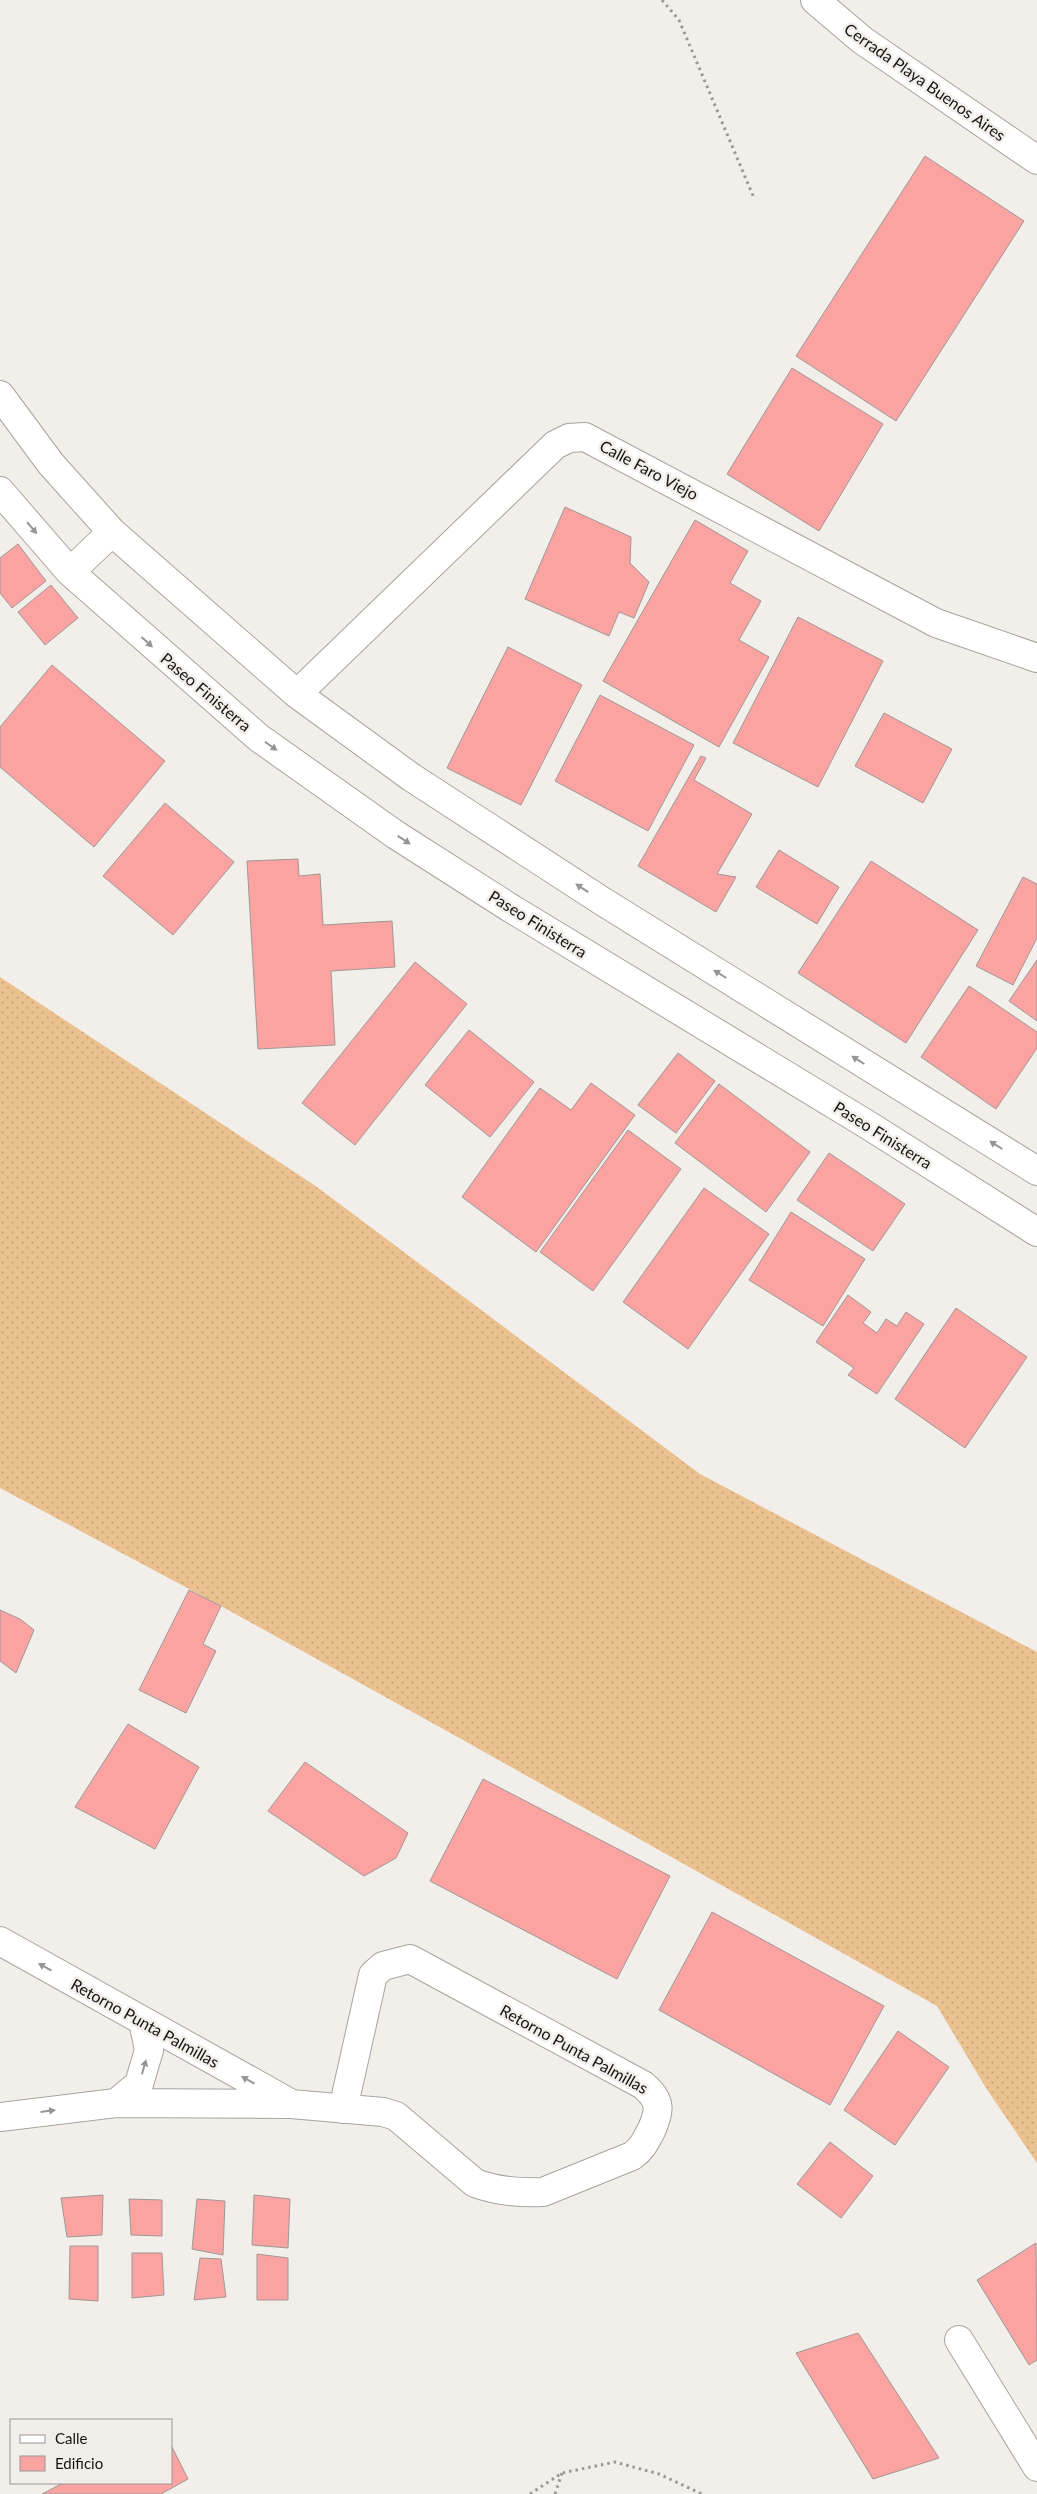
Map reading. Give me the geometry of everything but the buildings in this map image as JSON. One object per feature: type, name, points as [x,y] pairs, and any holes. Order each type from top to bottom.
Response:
[{"type":"street","name":"Cerrada Playa Buenos Aires","points":[[815,0],[862,40],[1037,160]]},
{"type":"street","points":[[0,395],[51,464],[112,532],[296,694],[411,777],[602,901],[1037,1171]]},
{"type":"street","name":"Calle Faro Viejo","points":[[296,694],[555,445],[569,438],[585,438],[599,443],[936,622],[1037,658]]},
{"type":"street","name":"Paseo Finisterra","points":[[0,491],[70,572],[260,738],[396,835],[512,909],[868,1124],[1037,1232]]},
{"type":"street","points":[[70,572],[112,532]]},
{"type":"street","name":"Retorno Punta Palmillas","points":[[0,1941],[291,2104]]},
{"type":"street","name":"Retorno Punta Palmillas","points":[[0,2117],[116,2103],[291,2104],[342,2109],[383,2112],[396,2116],[475,2183],[488,2188],[543,2192],[632,2156],[642,2148],[659,2114],[657,2101],[652,2092],[643,2085],[410,1959],[383,1966],[374,1975],[342,2109]]},
{"type":"street","points":[[116,2103],[139,2084],[149,2050],[143,2021]]},
{"type":"street","points":[[959,2340],[1037,2467]]},
{"type":"path","points":[[662,0],[679,20],[754,198]]},
{"type":"path","points":[[530,2494],[562,2473],[614,2462],[659,2474],[702,2494]]},
{"type":"path","points":[[555,2494],[562,2473]]},
{"type":"shaded area","points":[[0,977],[317,1187],[700,1474],[1037,1652],[1037,2163],[986,2088],[937,2006],[221,1606],[0,1488]]}]
